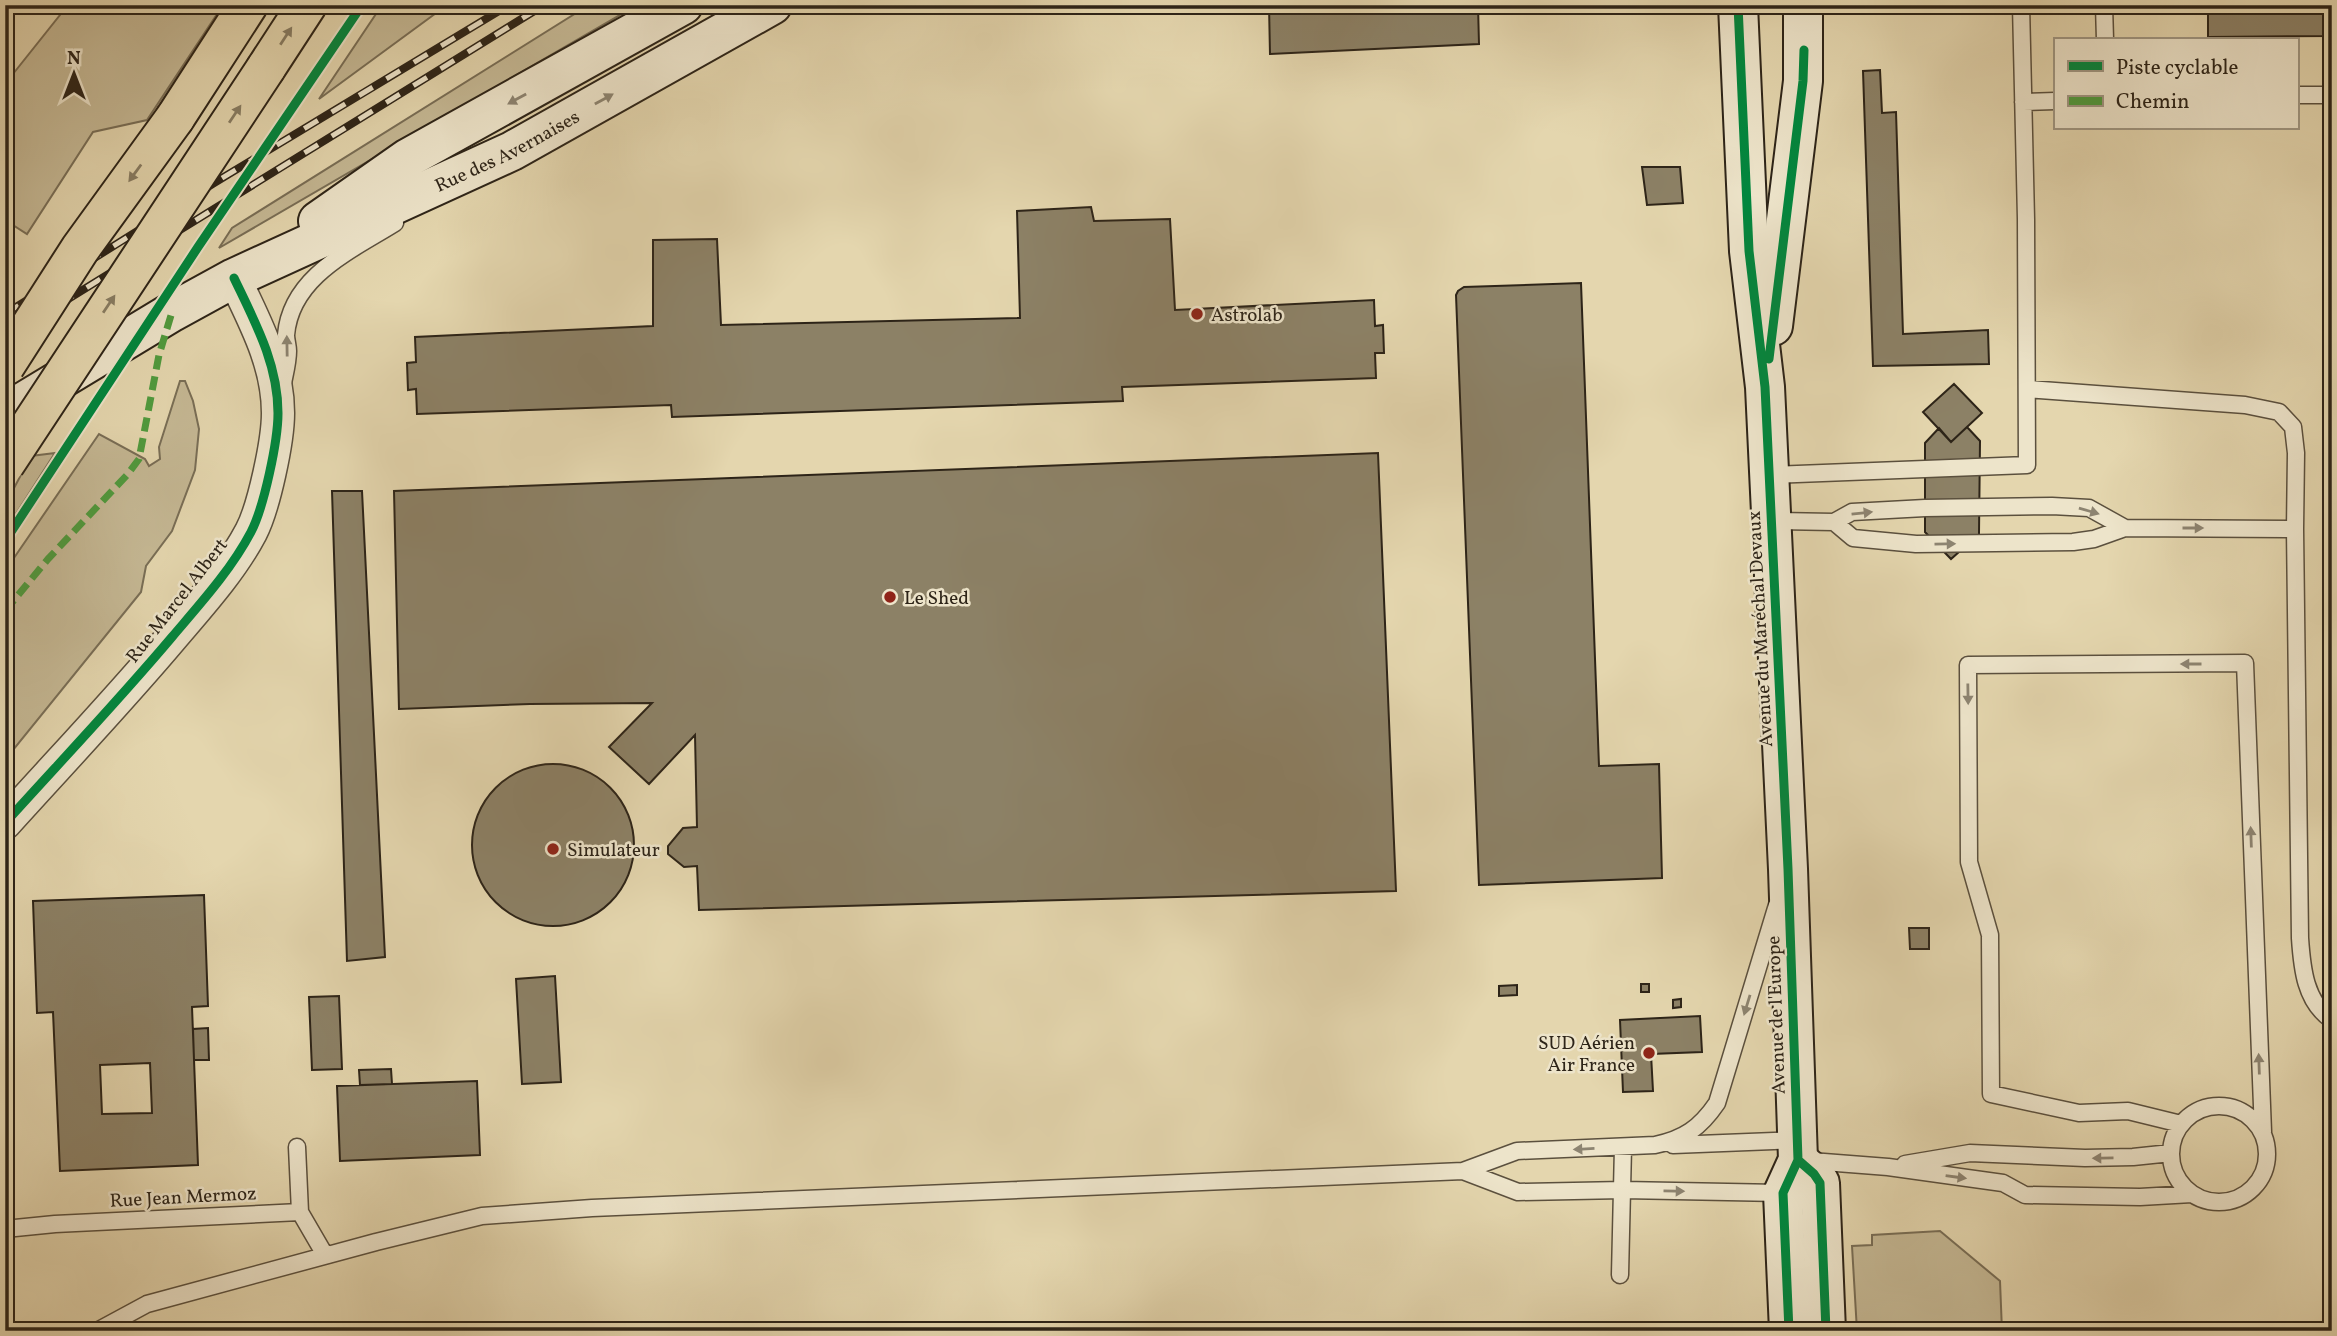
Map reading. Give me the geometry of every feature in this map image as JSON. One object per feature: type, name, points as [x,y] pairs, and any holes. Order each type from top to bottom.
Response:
[{"type":"highway","points":[[5,366],[80,248],[175,118],[248,5]]},
{"type":"highway","points":[[5,464],[307,5]]},
{"type":"street","name":"Rue des Avernaises","points":[[234,278],[408,158],[683,5]]},
{"type":"street","name":"Rue des Avernaises","points":[[5,413],[172,312],[234,278],[509,152],[772,5]]},
{"type":"street","name":"Avenue du Maréchal Devaux","points":[[1738,5],[1749,251],[1765,387],[1788,869]]},
{"type":"street","name":"Avenue du Maréchal Devaux","points":[[1765,387],[1803,81],[1803,5]]},
{"type":"street","points":[[1743,130],[1796,138]]},
{"type":"street","name":"Rue Marcel Albert","points":[[5,823],[132,685],[210,592],[252,530],[271,471],[278,413],[271,363],[234,278]]},
{"type":"street","name":"Avenue de l'Europe","points":[[1788,869],[1793,1164],[1790,1331]]},
{"type":"street","points":[[1793,1164],[1814,1174],[1820,1183],[1826,1331]]},
{"type":"lane","points":[[1769,475],[2027,465],[2021,5]]},
{"type":"lane","points":[[2104,5],[2105,38]]},
{"type":"lane","points":[[2298,95],[2332,95]]},
{"type":"lane","points":[[2023,102],[2054,101]]},
{"type":"lane","points":[[278,413],[288,351],[286,335],[294,308],[304,289],[316,275],[341,255],[509,152]]},
{"type":"lane","points":[[2027,390],[2222,403],[2279,412],[2293,427],[2297,453],[2295,529],[2300,938],[2303,976],[2321,1012],[2332,1020]]},
{"type":"lane","points":[[1772,521],[1834,522],[1852,512],[2052,506],[2089,509],[2124,528]]},
{"type":"lane","points":[[1834,522],[1853,538],[1937,545],[2073,542],[2094,539],[2124,528],[2295,529]]},
{"type":"lane","points":[[2181,1124],[2128,1111],[2079,1113],[1991,1094],[1990,935],[1969,862],[1968,665],[2245,663],[2266,1163],[2251,1190],[2238,1198],[2222,1202],[2192,1194],[2180,1183],[2173,1169],[2173,1138],[2181,1124],[2193,1114],[2208,1107],[2224,1107],[2239,1111],[2263,1132]]},
{"type":"lane","points":[[97,1331],[147,1304],[325,1255],[482,1216],[592,1208],[1463,1171],[1517,1151],[1655,1145],[1673,1141],[1690,1133],[1705,1121],[1717,1104],[1788,869]]},
{"type":"lane","points":[[1655,1145],[1793,1164],[1888,1167],[2003,1183],[2025,1195],[2192,1194]]},
{"type":"lane","points":[[297,1147],[300,1212],[325,1255]]},
{"type":"lane","points":[[1620,1275],[1623,1147]]},
{"type":"lane","points":[[1888,1167],[1970,1153],[2085,1158],[2171,1153]]},
{"type":"lane","points":[[1463,1171],[1518,1192],[1623,1190],[1793,1164]]},
{"type":"lane","name":"Rue Jean Mermoz","points":[[5,1229],[55,1224],[300,1212]]},
{"type":"shaded area","points":[[68,5],[223,5],[147,120],[93,132],[27,234],[5,220],[5,84]]},
{"type":"shaded area","points":[[382,5],[447,5],[319,99]]},
{"type":"shaded area","points":[[589,5],[637,5],[219,248],[232,228]]},
{"type":"shaded area","points":[[180,381],[185,381],[193,401],[199,429],[195,470],[172,531],[146,566],[141,592],[5,760],[5,571],[99,434],[145,459],[149,466],[160,459],[159,447]]},
{"type":"shaded area","points":[[55,453],[5,531],[5,505],[31,456]]},
{"type":"shaded area","points":[[1940,1231],[2000,1281],[2002,1331],[1857,1331],[1852,1246],[1872,1245],[1872,1235]]},
{"type":"building","points":[[1269,5],[1478,5],[1479,44],[1270,54]]},
{"type":"building","points":[[2165,5],[2332,5],[2332,36],[2208,37],[2208,11],[2165,10]]},
{"type":"building","points":[[1880,70],[1882,113],[1896,112],[1903,334],[1988,330],[1989,364],[1873,366],[1863,71]]},
{"type":"building","points":[[1642,167],[1680,167],[1683,203],[1647,205]]},
{"type":"building","name":"Astrolab","points":[[1091,207],[1094,221],[1170,219],[1175,310],[1374,300],[1375,326],[1383,325],[1384,353],[1375,353],[1376,378],[1122,387],[1123,401],[672,417],[671,405],[417,414],[416,389],[408,390],[407,363],[416,362],[415,337],[653,326],[653,240],[717,239],[721,325],[1020,318],[1017,211]]},
{"type":"building","points":[[1581,283],[1599,766],[1659,764],[1662,878],[1479,885],[1456,295],[1464,287]]},
{"type":"building","points":[[1954,384],[1982,413],[1951,442],[1923,412]]},
{"type":"building","points":[[1967,427],[1980,441],[1979,534],[1951,559],[1925,532],[1925,443],[1939,428],[1951,442]]},
{"type":"building","name":"Le Shed","points":[[1378,453],[1396,891],[699,910],[697,866],[684,867],[668,854],[668,846],[683,828],[697,827],[695,735],[649,784],[609,747],[652,703],[399,709],[394,491]]},
{"type":"building","points":[[332,491],[362,491],[385,957],[347,961]]},
{"type":"building","name":"Simulateur","points":[[553,764],[584,770],[610,788],[628,814],[634,845],[628,876],[610,902],[584,920],[553,926],[522,920],[496,902],[478,876],[472,845],[478,814],[496,788],[522,770]]},
{"type":"building","points":[[204,895],[208,1006],[192,1007],[198,1165],[60,1171],[53,1012],[37,1013],[33,901]],"holes":[[[150,1063],[152,1113],[102,1114],[100,1065]]]},
{"type":"building","points":[[1909,928],[1929,928],[1929,949],[1910,949]]},
{"type":"building","points":[[555,976],[561,1082],[522,1084],[516,979]]},
{"type":"building","points":[[1641,984],[1649,984],[1649,992],[1641,992]]},
{"type":"building","points":[[1517,985],[1517,995],[1499,996],[1499,986]]},
{"type":"building","points":[[339,996],[342,1069],[312,1070],[309,997]]},
{"type":"building","points":[[1681,999],[1681,1007],[1673,1008],[1673,1000]]},
{"type":"building","name":"SUD Aérien Air France","points":[[1700,1016],[1702,1052],[1651,1054],[1653,1091],[1623,1092],[1620,1020]]},
{"type":"building","points":[[208,1028],[209,1060],[194,1060],[193,1029]]},
{"type":"building","points":[[391,1069],[392,1084],[360,1085],[359,1070]]},
{"type":"building","points":[[477,1081],[480,1155],[340,1161],[337,1086]]},
{"type":"railway","points":[[5,314],[214,183],[509,5]]},
{"type":"railway","points":[[5,338],[544,5]]},
{"type":"marked path","points":[[5,611],[48,559],[139,459],[159,355],[172,312]]},
{"type":"cycle path","points":[[5,541],[198,247],[362,5]]},
{"type":"cycle path","points":[[1738,5],[1749,251],[1765,387],[1788,869],[1798,1160],[1783,1193],[1789,1331]]},
{"type":"cycle path","points":[[1769,359],[1803,81],[1804,50]]},
{"type":"cycle path","points":[[5,823],[204,599],[234,560],[256,521],[273,456],[278,413],[277,395],[270,360],[234,278]]},
{"type":"cycle path","points":[[1798,1160],[1820,1183],[1826,1331]]},
{"type":"place","name":"Astrolab","points":[[1197,314]]},
{"type":"place","name":"Le Shed","points":[[890,597]]},
{"type":"place","name":"Simulateur","points":[[553,849]]},
{"type":"place","name":"SUD Aérien Air France","points":[[1649,1053]]}]
